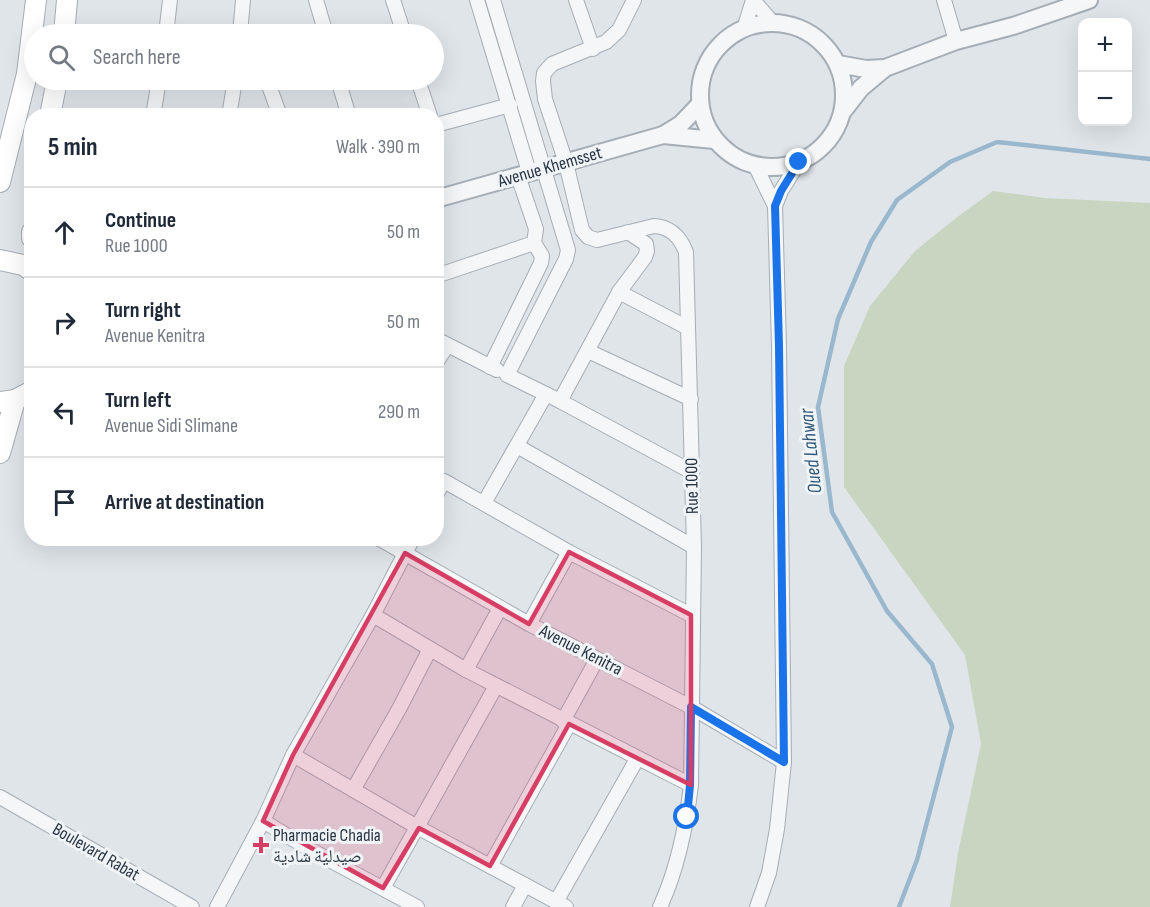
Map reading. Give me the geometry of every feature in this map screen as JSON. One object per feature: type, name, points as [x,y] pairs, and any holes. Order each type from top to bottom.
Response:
[{"type":"main road","points":[[33,24],[36,0]]},
{"type":"main road","points":[[65,24],[67,0]]},
{"type":"main road","points":[[0,182],[24,86]]},
{"type":"main road","points":[[52,108],[55,90]]},
{"type":"main road","points":[[0,260],[24,267]]},
{"type":"main road","points":[[0,453],[16,398]]},
{"type":"street","points":[[167,24],[170,0]]},
{"type":"street","points":[[242,24],[243,0]]},
{"type":"street","points":[[316,0],[323,24]]},
{"type":"street","points":[[393,0],[401,24]]},
{"type":"street","points":[[477,0],[530,172],[568,250],[566,260],[507,375]]},
{"type":"street","points":[[490,367],[541,263],[542,256],[534,243],[536,229],[530,172],[493,0]]},
{"type":"street","points":[[576,0],[593,49]]},
{"type":"street","points":[[566,163],[545,99],[544,73],[552,64],[606,42],[619,30],[634,0]]},
{"type":"street","points":[[744,29],[753,0],[773,22]]},
{"type":"street","points":[[944,0],[956,41]]},
{"type":"street","points":[[838,64],[866,69],[885,68],[956,41],[1013,26],[1089,0]]},
{"type":"street","points":[[243,15],[246,24]]},
{"type":"street","points":[[843,111],[846,91],[838,64],[830,50],[816,37],[799,27],[773,22],[761,23],[736,31],[716,48],[703,70],[700,104],[704,121],[714,140],[730,154],[770,168],[799,162],[816,154],[832,136],[843,111],[861,88],[885,68]]},
{"type":"street","points":[[154,108],[157,90]]},
{"type":"street","points":[[230,108],[233,90]]},
{"type":"street","points":[[271,90],[277,108]]},
{"type":"street","points":[[342,90],[347,108]]},
{"type":"street","points":[[421,90],[427,108]]},
{"type":"street","name":"Avenue Khemsset","points":[[444,197],[663,135],[681,123],[700,104]]},
{"type":"street","points":[[444,122],[510,105]]},
{"type":"street","name":"Avenue Khemsset","points":[[663,135],[714,140]]},
{"type":"street","points":[[775,206],[781,191],[799,162]]},
{"type":"street","name":"Rue 1000","points":[[566,163],[582,230],[588,237],[597,240],[654,226],[664,226],[681,240],[686,252],[694,547],[691,615],[690,785],[687,817],[677,864],[660,907]]},
{"type":"street","points":[[756,165],[775,206],[784,762],[771,862],[757,907]]},
{"type":"street","points":[[560,401],[619,292],[645,257],[646,244],[628,232]]},
{"type":"street","points":[[444,273],[534,243]]},
{"type":"street","points":[[619,292],[688,328]]},
{"type":"street","points":[[444,343],[560,401],[692,472]]},
{"type":"street","points":[[588,351],[690,399]]},
{"type":"street","points":[[484,502],[546,394]]},
{"type":"street","points":[[517,446],[694,547]]},
{"type":"street","points":[[444,481],[569,552],[691,615]]},
{"type":"street","name":"Avenue Kenitra","points":[[394,546],[529,624],[691,707],[784,762]]},
{"type":"street","points":[[217,907],[263,821],[293,755],[373,615],[409,546]]},
{"type":"street","points":[[529,624],[569,552]]},
{"type":"street","points":[[466,670],[500,608]]},
{"type":"street","points":[[373,615],[466,670],[690,785]]},
{"type":"street","points":[[353,790],[430,649]]},
{"type":"street","points":[[490,866],[597,659]]},
{"type":"street","points":[[383,888],[419,828],[496,686]]},
{"type":"street","points":[[293,755],[419,828],[561,904],[637,759]]},
{"type":"street","name":"Boulevard Rabat","points":[[0,797],[192,907]]},
{"type":"street","points":[[263,821],[311,850],[417,907]]},
{"type":"street","points":[[513,907],[525,885]]},
{"type":"highlighted area","points":[[569,552],[691,615],[691,785],[569,724],[490,866],[419,828],[383,888],[263,821],[293,755],[405,553],[529,624]]},
{"type":"green space","points":[[993,191],[1045,198],[1150,203],[1150,907],[950,907],[958,853],[981,744],[965,655],[844,487],[844,366],[870,306],[915,251]]},
{"type":"waterway","name":"Oued Lahwar","points":[[899,907],[917,860],[952,727],[932,664],[887,611],[832,512],[818,407],[838,319],[871,242],[897,200],[950,162],[997,142],[1150,159]]},
{"type":"place","name":"Pharmacie Chadia صيدلية شادية","points":[[261,845]]},
{"type":"route","points":[[687,817],[690,785],[691,707],[784,762],[775,206],[781,191],[799,162]]}]
